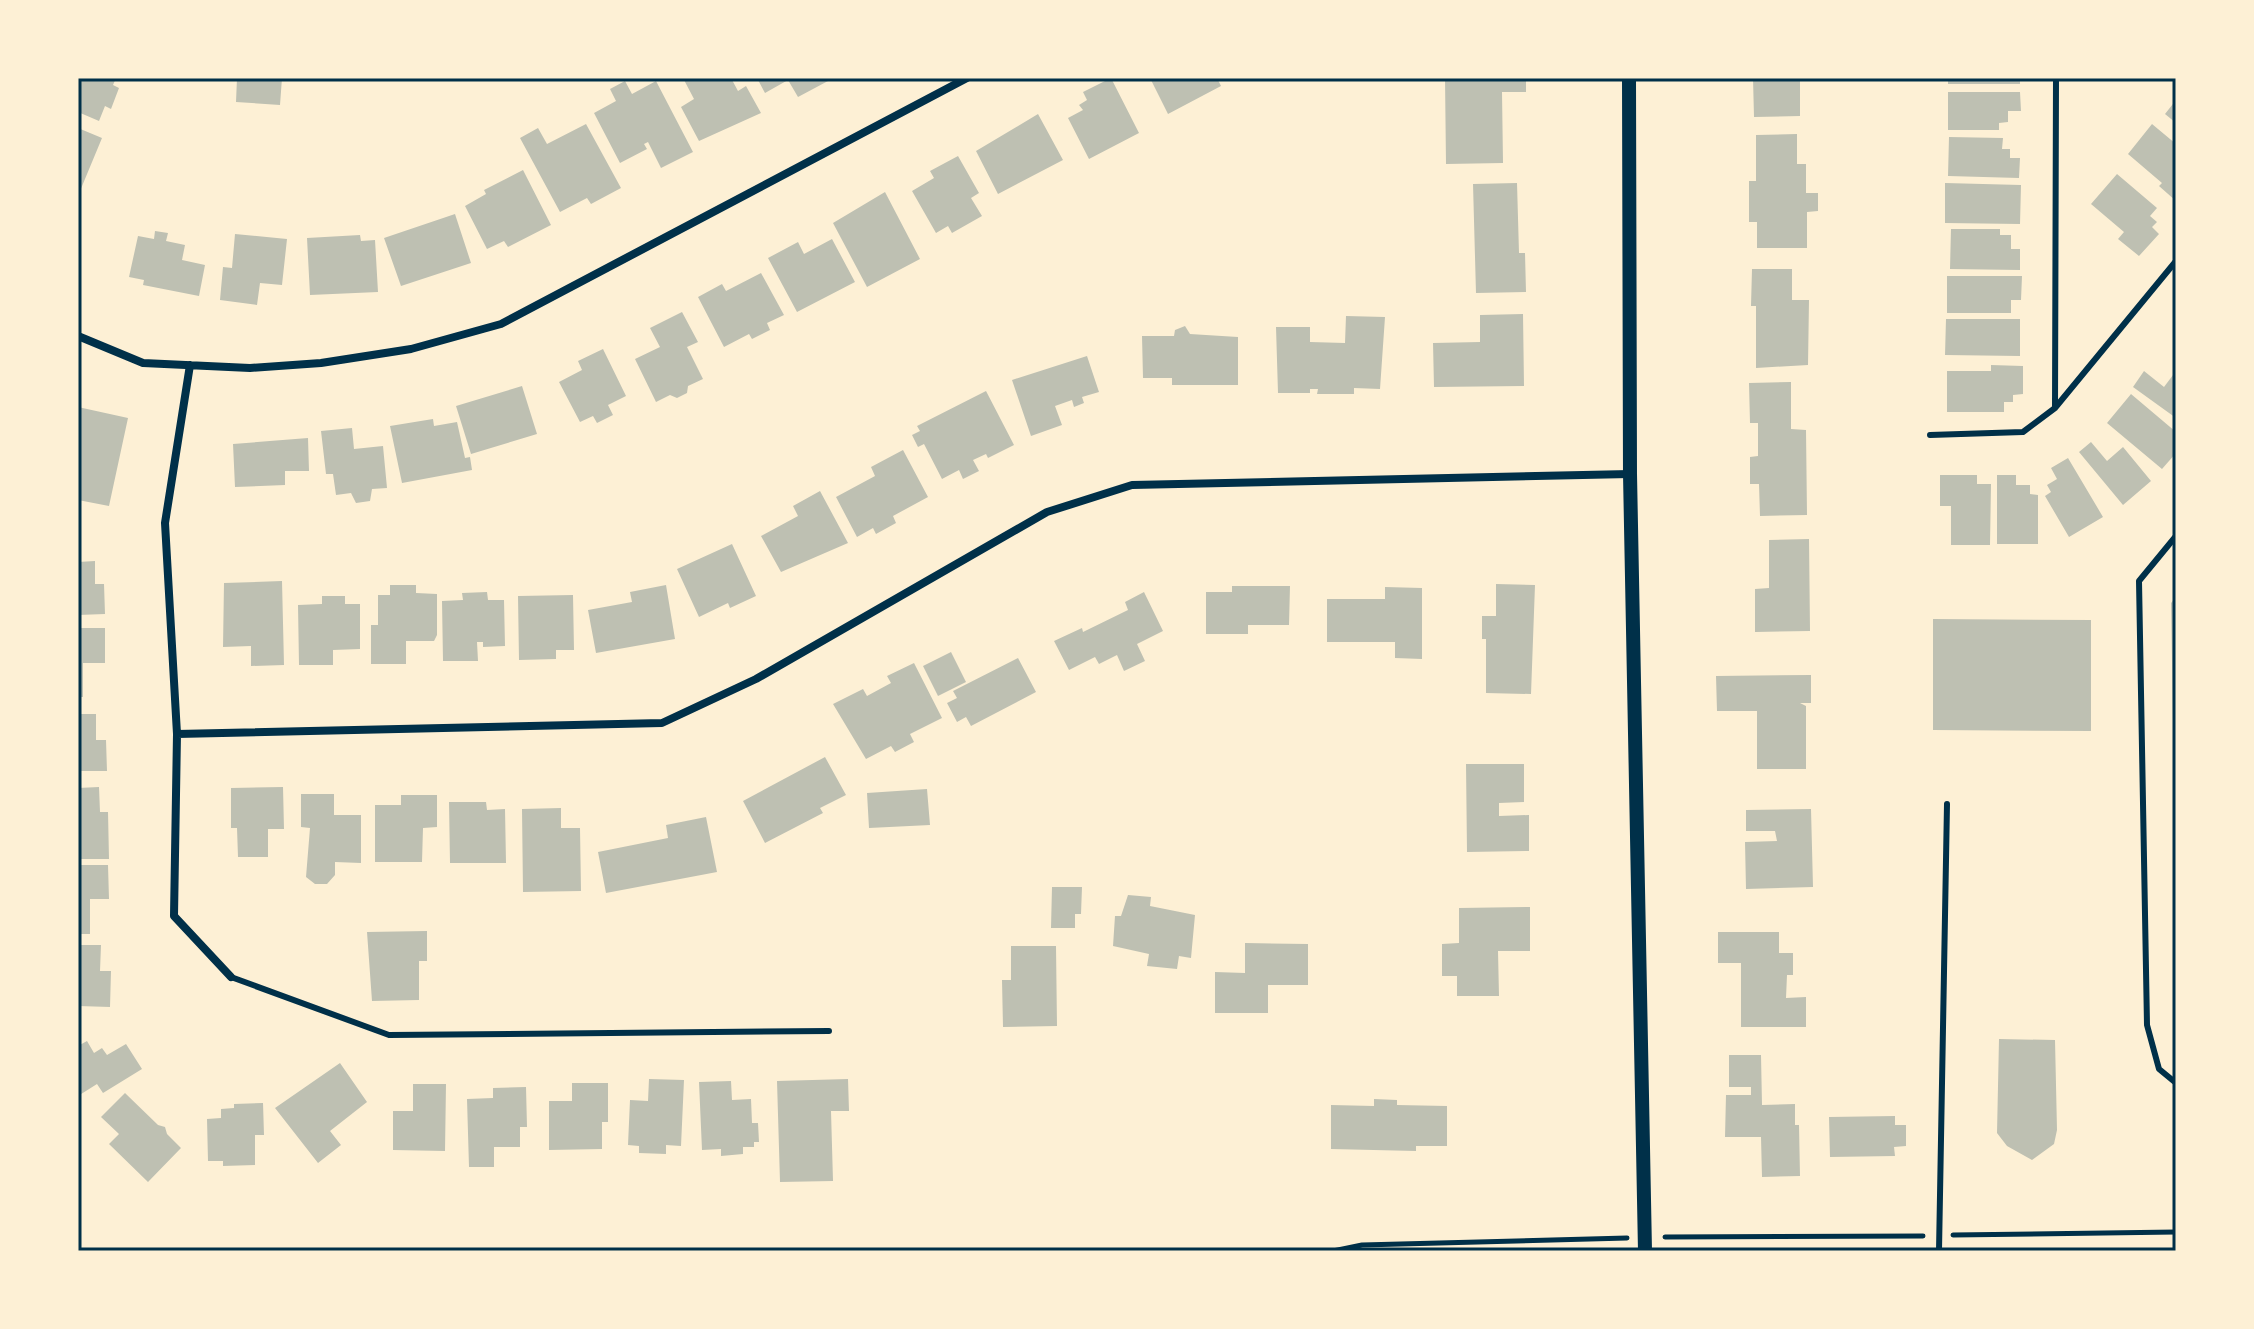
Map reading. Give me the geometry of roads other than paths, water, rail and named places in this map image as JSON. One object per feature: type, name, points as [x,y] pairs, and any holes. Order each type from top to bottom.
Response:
[{"type":"street","points":[[78,336],[143,363],[250,368],[321,363],[411,349],[501,324],[967,78]]},
{"type":"street","points":[[1629,78],[1630,474],[1645,1251]]},
{"type":"street","points":[[190,365],[165,523],[177,734],[174,916],[231,977]]},
{"type":"street","points":[[177,734],[662,723],[756,679],[1047,512],[1132,485],[1630,474]]},
{"type":"lane","points":[[2055,408],[2056,78]]},
{"type":"lane","points":[[1930,435],[2023,432],[2055,408],[2176,261]]},
{"type":"lane","points":[[2176,536],[2139,581],[2147,1025],[2159,1069],[2176,1083]]},
{"type":"lane","points":[[1939,1251],[1947,804]]},
{"type":"lane","points":[[231,977],[389,1035],[829,1031]]}]
